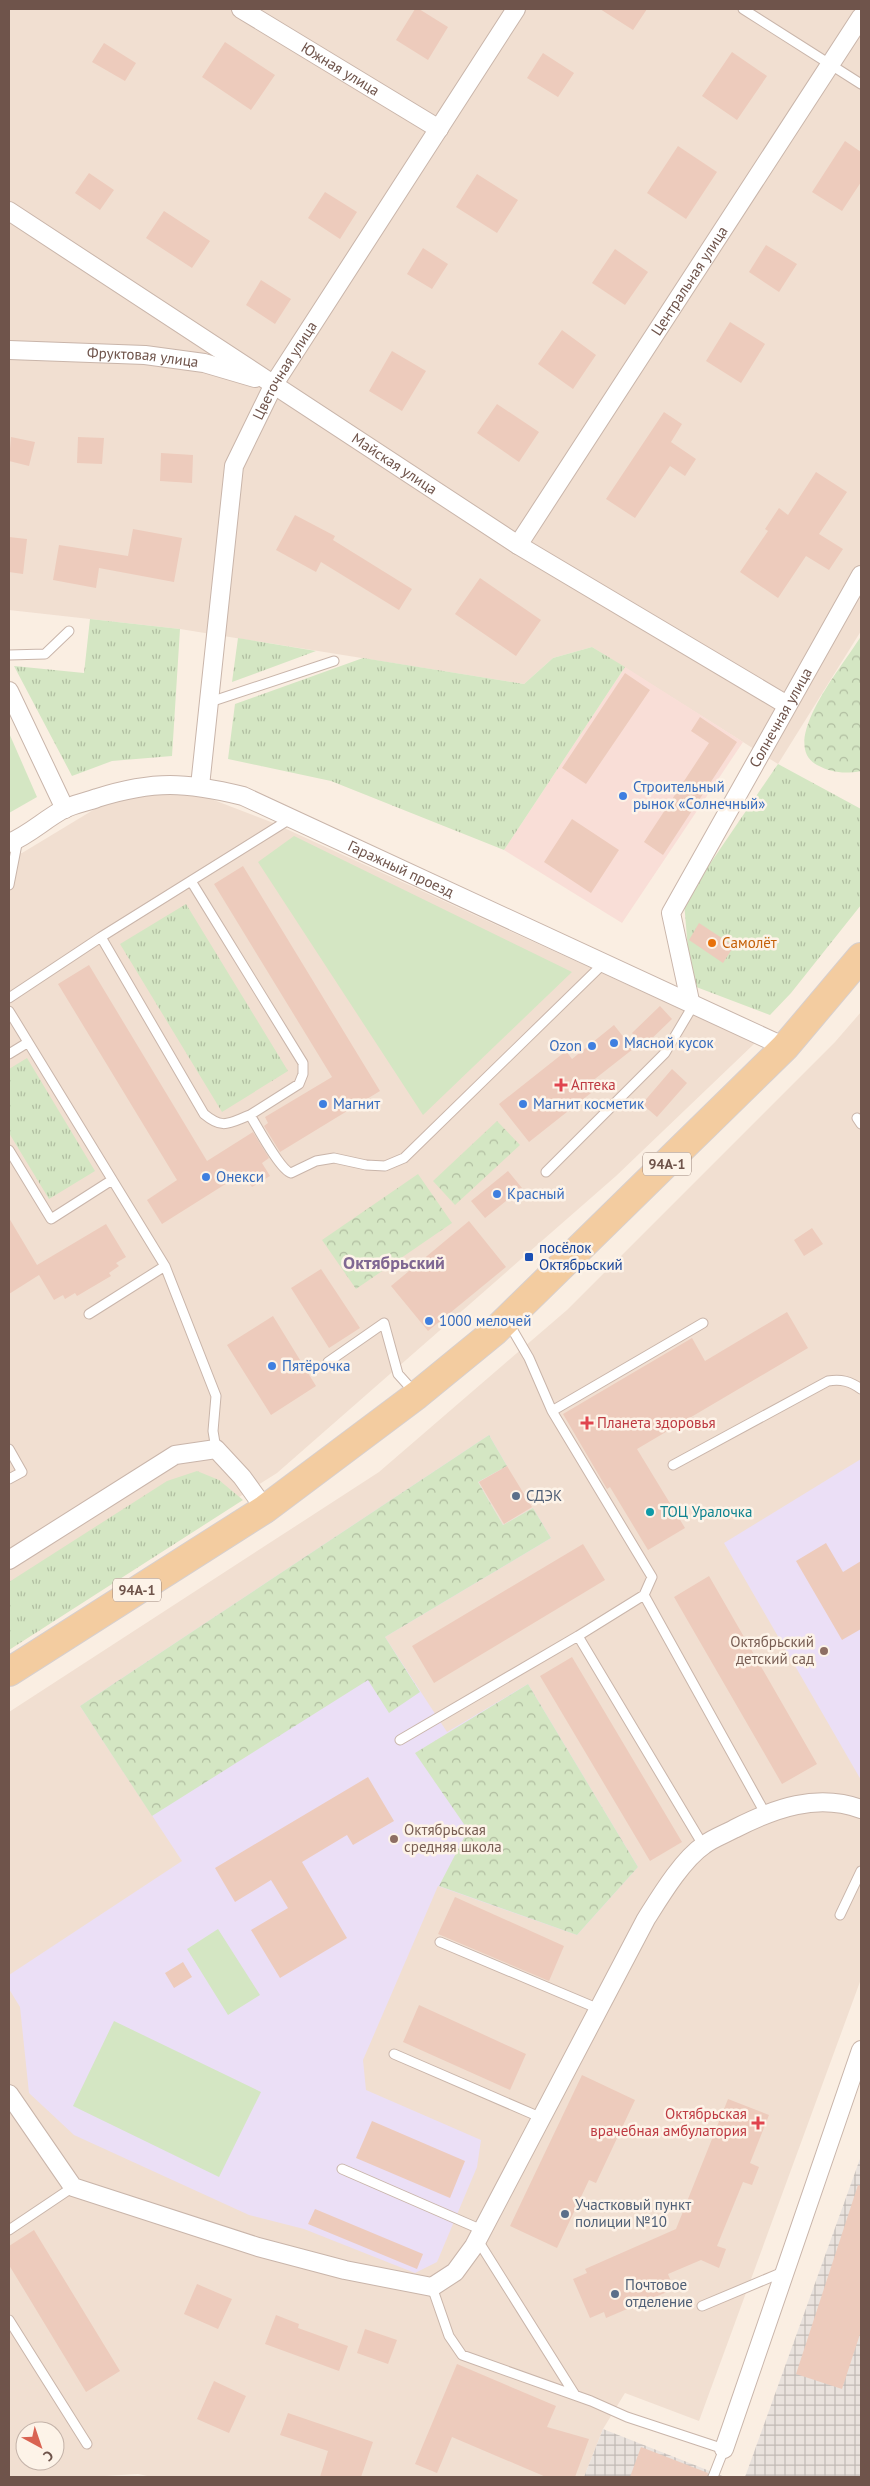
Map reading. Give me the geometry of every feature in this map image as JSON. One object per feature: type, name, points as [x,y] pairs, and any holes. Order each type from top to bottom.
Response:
[{"type":"main road","name":"94А-1","points":[[9,1672],[265,1509],[417,1395],[507,1320],[785,1047],[861,957]]},
{"type":"street","name":"Южная улица","points":[[241,9],[439,129]]},
{"type":"street","name":"Цветочная улица","points":[[200,786],[207,703],[234,466],[274,384],[516,9]]},
{"type":"street","name":"Центральная улица","points":[[518,545],[861,17]]},
{"type":"street","name":"Майская улица","points":[[9,211],[518,545],[787,706]]},
{"type":"street","name":"Фруктовая улица","points":[[9,350],[145,355],[204,363],[274,384]]},
{"type":"street","name":"Солнечная улица","points":[[692,1002],[671,913],[861,575]]},
{"type":"street","points":[[9,690],[64,809]]},
{"type":"street","name":"Гаражный проезд","points":[[14,841],[64,809],[128,789],[152,785],[200,786],[243,796],[692,1002],[785,1047]]},
{"type":"street","points":[[9,1560],[175,1455],[216,1450],[242,1477],[265,1509]]},
{"type":"street","points":[[9,2094],[73,2187],[258,2247],[345,2270],[432,2287],[456,2272],[479,2234],[667,1884],[703,1845],[765,1813],[804,1802],[845,1803],[861,1809]]},
{"type":"street","points":[[724,2449],[861,2050]]},
{"type":"lane","points":[[743,9],[861,84]]},
{"type":"lane","points":[[9,655],[45,654],[68,631]]},
{"type":"lane","points":[[207,703],[334,661]]},
{"type":"lane","points":[[9,998],[101,937],[290,819]]},
{"type":"lane","points":[[9,884],[14,841]]},
{"type":"lane","points":[[101,937],[204,1114],[215,1123],[227,1124],[250,1115],[299,1084],[303,1074],[303,1062],[191,881]]},
{"type":"lane","points":[[250,1115],[287,1172],[296,1172],[316,1161],[334,1158],[366,1165],[385,1166],[404,1158],[604,963]]},
{"type":"lane","points":[[546,1172],[665,1053],[692,1002]]},
{"type":"lane","points":[[9,1011],[165,1266],[216,1396],[213,1431],[216,1450]]},
{"type":"lane","points":[[9,1054],[27,1043]]},
{"type":"lane","points":[[9,1150],[51,1219],[112,1180]]},
{"type":"lane","points":[[89,1314],[165,1266]]},
{"type":"lane","points":[[400,1740],[578,1636],[644,1594],[652,1577],[552,1412],[529,1358],[507,1320]]},
{"type":"lane","points":[[328,1362],[384,1323],[398,1374],[417,1395]]},
{"type":"lane","points":[[552,1412],[703,1323]]},
{"type":"lane","points":[[673,1465],[828,1381],[841,1379],[861,1389]]},
{"type":"lane","points":[[9,1449],[22,1472],[9,1479]]},
{"type":"lane","points":[[644,1594],[765,1813]]},
{"type":"lane","points":[[578,1636],[703,1845]]},
{"type":"lane","points":[[840,1915],[861,1871]]},
{"type":"lane","points":[[440,1942],[599,2009]]},
{"type":"lane","points":[[394,2054],[543,2118]]},
{"type":"lane","points":[[342,2169],[479,2234],[574,2395]]},
{"type":"lane","points":[[9,2230],[73,2187]]},
{"type":"lane","points":[[702,2306],[784,2272]]},
{"type":"lane","points":[[432,2287],[449,2336],[462,2355],[574,2395],[627,2417],[724,2449],[713,2477]]},
{"type":"lane","points":[[9,2320],[87,2444]]},
{"type":"shaded area","points":[[9,9],[861,9],[861,631],[778,764],[592,647],[553,658],[524,684],[180,629],[9,610]]},
{"type":"shaded area","name":"Строительный рынок «Солнечный»","points":[[625,667],[743,742],[622,923],[504,850]]},
{"type":"shaded area","points":[[193,792],[271,822],[755,1043],[616,1176],[277,1473],[9,1643],[9,855],[22,853],[113,798]]},
{"type":"shaded area","points":[[861,1012],[861,1979],[699,2421],[625,2393],[603,2429],[584,2477],[152,2477],[138,2474],[88,2477],[9,2477],[9,1712],[379,1472],[567,1310],[835,1042]]},
{"type":"shaded area","name":"Октябрьская средняя школа","points":[[489,1435],[507,1466],[478,1482],[503,1525],[533,1508],[551,1538],[385,1637],[447,1732],[528,1684],[638,1867],[577,1935],[438,1886],[363,2060],[366,2090],[481,2140],[477,2167],[437,2262],[415,2273],[304,2229],[249,2215],[74,2135],[29,2093],[20,2007],[9,1989],[9,1975],[182,1861],[80,1706]]},
{"type":"shaded area","name":"Октябрьский детский сад","points":[[861,1459],[861,1780],[724,1543]]},
{"type":"shaded area","points":[[861,2156],[861,2477],[745,2477]]},
{"type":"shaded area","points":[[603,2429],[725,2477],[584,2477]]},
{"type":"green space","points":[[90,619],[180,629],[172,756],[112,761],[72,776],[14,666],[84,673]]},
{"type":"green space","points":[[861,636],[861,771],[844,773],[817,765],[807,754],[805,739],[809,721],[818,702]]},
{"type":"green space","points":[[238,638],[316,651],[232,682]]},
{"type":"green space","points":[[592,647],[625,667],[504,850],[331,781],[228,759],[235,704],[363,658],[524,684],[553,658]]},
{"type":"green space","points":[[9,733],[37,797],[9,813]]},
{"type":"green space","points":[[778,764],[861,809],[861,905],[791,993],[770,1015],[691,985],[684,902]]},
{"type":"green space","points":[[294,836],[572,972],[423,1115],[258,862]]},
{"type":"green space","points":[[186,904],[288,1071],[222,1112],[120,944]]},
{"type":"green space","points":[[27,1058],[95,1171],[49,1199],[9,1133],[9,1069]]},
{"type":"green space","points":[[497,1121],[520,1145],[455,1205],[433,1181]]},
{"type":"green space","points":[[418,1174],[452,1223],[356,1289],[322,1240]]},
{"type":"green space","points":[[489,1435],[507,1466],[478,1482],[503,1525],[533,1508],[551,1538],[385,1637],[420,1692],[389,1713],[368,1680],[152,1816],[80,1706]]},
{"type":"green space","points":[[197,1471],[219,1480],[243,1500],[9,1650],[9,1582],[167,1481]]},
{"type":"green space","points":[[528,1684],[638,1867],[577,1935],[439,1886],[468,1830],[415,1753]]},
{"type":"green space","points":[[218,1929],[260,1995],[228,2015],[187,1949]]},
{"type":"green space","points":[[114,2021],[261,2092],[219,2177],[73,2106]]},
{"type":"building","points":[[415,9],[419,9],[448,27],[428,60],[396,40]]},
{"type":"building","points":[[600,9],[647,9],[633,30]]},
{"type":"building","points":[[225,42],[275,75],[251,110],[202,77]]},
{"type":"building","points":[[104,43],[136,63],[125,81],[92,62]]},
{"type":"building","points":[[732,52],[767,76],[737,120],[702,96]]},
{"type":"building","points":[[543,53],[574,73],[558,97],[527,78]]},
{"type":"building","points":[[845,141],[861,152],[861,182],[842,211],[812,192]]},
{"type":"building","points":[[678,146],[717,172],[686,219],[647,193]]},
{"type":"building","points":[[89,173],[114,190],[100,210],[75,193]]},
{"type":"building","points":[[477,174],[518,200],[497,233],[456,207]]},
{"type":"building","points":[[325,192],[357,212],[340,239],[308,218]]},
{"type":"building","points":[[164,211],[210,241],[192,268],[146,238]]},
{"type":"building","points":[[766,245],[797,264],[779,292],[749,272]]},
{"type":"building","points":[[423,248],[448,264],[432,289],[407,274]]},
{"type":"building","points":[[615,249],[648,272],[625,305],[592,283]]},
{"type":"building","points":[[261,280],[291,299],[275,324],[246,305]]},
{"type":"building","points":[[730,322],[765,344],[741,383],[706,361]]},
{"type":"building","points":[[562,330],[596,355],[573,389],[538,364]]},
{"type":"building","points":[[392,351],[426,371],[402,411],[369,391]]},
{"type":"building","points":[[497,404],[539,432],[519,462],[477,433]]},
{"type":"building","points":[[664,412],[682,424],[671,442],[696,459],[685,476],[670,466],[635,518],[606,499]]},
{"type":"building","points":[[11,437],[35,442],[29,466],[9,461]]},
{"type":"building","points":[[78,437],[104,438],[102,464],[77,463]]},
{"type":"building","points":[[161,453],[193,455],[192,483],[160,481]]},
{"type":"building","points":[[816,472],[847,492],[819,534],[843,549],[829,570],[806,556],[778,598],[740,572],[768,531],[765,529],[779,508],[788,515]]},
{"type":"building","points":[[295,515],[335,536],[333,540],[412,589],[399,610],[321,562],[316,572],[276,550]]},
{"type":"building","points":[[133,529],[182,538],[174,582],[99,568],[96,588],[53,580],[59,545],[128,556]]},
{"type":"building","points":[[9,537],[27,539],[23,574],[9,572]]},
{"type":"building","points":[[480,578],[541,620],[516,656],[455,614]]},
{"type":"building","points":[[625,673],[650,690],[586,784],[562,768]]},
{"type":"building","points":[[700,717],[737,742],[663,855],[644,842],[709,743],[691,731]]},
{"type":"building","points":[[572,819],[619,850],[591,893],[544,862]]},
{"type":"building","points":[[243,866],[380,1091],[280,1152],[264,1126],[268,1123],[265,1117],[332,1077],[214,884]]},
{"type":"building","name":"Самолёт","points":[[699,923],[734,946],[723,963],[689,940]]},
{"type":"building","points":[[89,965],[207,1161],[253,1132],[269,1158],[262,1163],[270,1176],[252,1187],[243,1173],[162,1224],[147,1200],[177,1180],[58,984]]},
{"type":"building","points":[[660,1006],[672,1019],[644,1046],[632,1033]]},
{"type":"building","points":[[614,1025],[633,1049],[591,1082],[596,1089],[529,1142],[499,1104],[566,1051],[572,1059]]},
{"type":"building","points":[[672,1069],[687,1083],[657,1117],[642,1104]]},
{"type":"building","name":"Красный","points":[[508,1171],[522,1188],[485,1218],[471,1201]]},
{"type":"building","points":[[9,1218],[37,1265],[106,1224],[126,1257],[116,1263],[119,1266],[109,1273],[111,1276],[77,1296],[75,1293],[65,1299],[63,1295],[54,1300],[39,1275],[9,1294]]},
{"type":"building","points":[[469,1221],[506,1267],[428,1331],[391,1286]]},
{"type":"building","points":[[812,1228],[823,1244],[804,1256],[794,1240]]},
{"type":"building","points":[[321,1269],[360,1328],[329,1348],[291,1288]]},
{"type":"building","points":[[787,1312],[808,1348],[637,1449],[685,1528],[648,1550],[610,1487],[607,1489],[563,1414],[692,1338],[705,1361]]},
{"type":"building","name":"Пятёрочка","points":[[273,1316],[316,1386],[271,1415],[227,1345]]},
{"type":"building","points":[[507,1466],[532,1507],[504,1524],[479,1482]]},
{"type":"building","points":[[826,1543],[843,1572],[861,1561],[861,1629],[842,1640],[796,1561]]},
{"type":"building","points":[[583,1544],[605,1580],[434,1683],[412,1646]]},
{"type":"building","points":[[709,1576],[817,1764],[782,1784],[674,1597]]},
{"type":"building","points":[[572,1657],[682,1842],[650,1861],[540,1676]]},
{"type":"building","points":[[368,1777],[394,1821],[353,1845],[347,1835],[302,1862],[347,1938],[280,1978],[251,1930],[288,1908],[271,1880],[235,1902],[215,1868]]},
{"type":"building","points":[[455,1897],[564,1946],[549,1981],[438,1934]]},
{"type":"building","points":[[183,1962],[192,1977],[174,1988],[165,1973]]},
{"type":"building","points":[[419,2005],[526,2054],[510,2090],[403,2042]]},
{"type":"building","points":[[582,2075],[635,2100],[596,2183],[589,2180],[557,2248],[510,2226]]},
{"type":"building","points":[[728,2099],[769,2115],[750,2163],[759,2167],[752,2185],[743,2182],[717,2246],[726,2249],[719,2268],[701,2260],[668,2274],[674,2289],[606,2318],[604,2312],[590,2318],[573,2279],[587,2273],[585,2269],[676,2229]]},
{"type":"building","points":[[372,2121],[465,2161],[450,2198],[356,2158]]},
{"type":"building","points":[[858,2185],[861,2186],[861,2331],[842,2389],[796,2374]]},
{"type":"building","points":[[315,2209],[423,2254],[417,2269],[308,2224]]},
{"type":"building","points":[[34,2230],[120,2371],[86,2392],[9,2265],[9,2246]]},
{"type":"building","points":[[197,2284],[232,2299],[218,2329],[184,2314]]},
{"type":"building","points":[[276,2315],[299,2324],[298,2328],[348,2346],[339,2371],[265,2344]]},
{"type":"building","points":[[365,2329],[397,2340],[388,2364],[357,2353]]},
{"type":"building","points":[[457,2364],[556,2406],[547,2427],[589,2439],[575,2477],[546,2477],[452,2437],[437,2473],[415,2464]]},
{"type":"building","points":[[214,2381],[246,2396],[229,2433],[197,2419]]},
{"type":"building","points":[[288,2413],[373,2442],[361,2477],[320,2477],[328,2451],[280,2435]]},
{"type":"building","points":[[641,2447],[708,2473],[707,2477],[630,2477]]},
{"type":"place","name":"Строительный рынок «Солнечный»","points":[[623,796]]},
{"type":"place","name":"Самолёт","points":[[712,943]]},
{"type":"place","name":"Мясной кусок","points":[[614,1043]]},
{"type":"place","name":"Ozon","points":[[592,1046]]},
{"type":"place","name":"Аптека","points":[[561,1085]]},
{"type":"place","name":"Магнит","points":[[323,1104]]},
{"type":"place","name":"Магнит косметик","points":[[523,1104]]},
{"type":"place","name":"Онекси","points":[[206,1177]]},
{"type":"place","name":"Красный","points":[[497,1194]]},
{"type":"place","name":"посёлок Октябрьский","points":[[529,1257]]},
{"type":"place","name":"1000 мелочей","points":[[429,1321]]},
{"type":"place","name":"Пятёрочка","points":[[272,1366]]},
{"type":"place","name":"Планета здоровья","points":[[587,1423]]},
{"type":"place","name":"СДЭК","points":[[516,1496]]},
{"type":"place","name":"ТОЦ Уралочка","points":[[650,1512]]},
{"type":"place","name":"Октябрьский детский сад","points":[[824,1651]]},
{"type":"place","name":"Октябрьская средняя школа","points":[[394,1839]]},
{"type":"place","name":"Октябрьская врачебная амбулатория","points":[[758,2123]]},
{"type":"place","name":"Участковый пункт полиции №10","points":[[565,2214]]},
{"type":"place","name":"Почтовое отделение","points":[[615,2294]]},
{"type":"district","name":"Октябрьский","points":[[394,1263]]}]
